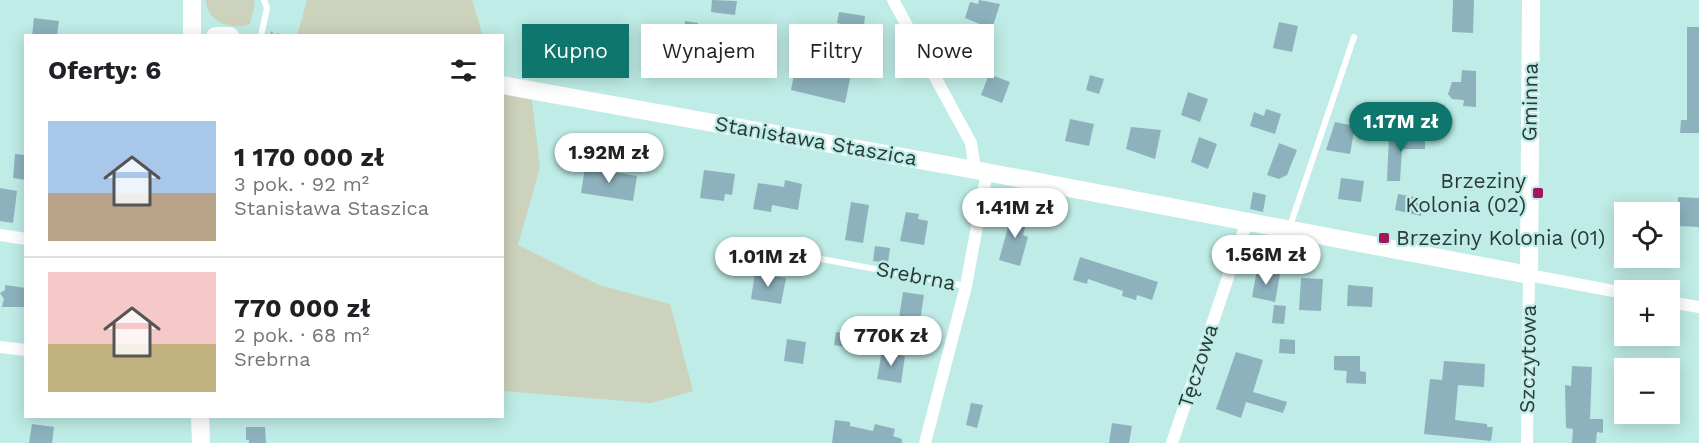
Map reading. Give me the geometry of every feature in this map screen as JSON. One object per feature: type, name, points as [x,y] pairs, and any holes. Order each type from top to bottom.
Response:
[{"type":"street","points":[[192,0],[192,34]]},
{"type":"street","points":[[893,0],[971,143],[981,171]]},
{"type":"street","name":"Gminna","points":[[1529,276],[1532,0]]},
{"type":"street","name":"Stanisława Staszica","points":[[504,85],[981,171],[1529,276],[1614,289]]},
{"type":"street","name":"Srebrna","points":[[925,443],[966,286],[981,171]]},
{"type":"street","name":"Tęczowa","points":[[1172,443],[1247,221]]},
{"type":"street","points":[[0,235],[24,239]]},
{"type":"street","name":"Szczytowa","points":[[1527,443],[1529,276]]},
{"type":"street","points":[[1680,304],[1699,307]]},
{"type":"street","points":[[0,347],[24,350]]},
{"type":"street","points":[[200,418],[201,443]]},
{"type":"lane","points":[[261,34],[267,8],[264,0]]},
{"type":"lane","points":[[1289,230],[1354,37]]},
{"type":"lane","name":"Srebrna","points":[[795,254],[966,286]]},
{"type":"green space","points":[[206,0],[254,0],[250,24],[236,26],[221,23],[210,14]]},
{"type":"green space","points":[[307,0],[472,0],[482,34],[298,34]]},
{"type":"green space","points":[[504,89],[531,94],[540,167],[518,245],[599,285],[670,304],[693,391],[651,403],[504,391]]},
{"type":"building","points":[[712,0],[737,1],[735,15],[711,12]]},
{"type":"building","points":[[979,0],[1000,4],[994,24],[980,24],[965,18],[970,2],[978,4]]},
{"type":"building","points":[[1453,0],[1474,0],[1473,33],[1452,32]]},
{"type":"building","points":[[839,12],[865,16],[864,24],[837,23]]},
{"type":"building","points":[[34,18],[59,21],[57,34],[32,34]]},
{"type":"building","points":[[685,21],[698,23],[698,24],[685,24]]},
{"type":"building","points":[[1279,22],[1298,26],[1292,52],[1273,48]]},
{"type":"building","points":[[1687,27],[1699,27],[1699,133],[1680,133],[1681,120],[1687,120]]},
{"type":"building","points":[[1462,70],[1476,71],[1476,107],[1463,106],[1464,100],[1452,99],[1448,94],[1452,82],[1461,82]]},
{"type":"building","points":[[1090,75],[1104,79],[1099,94],[1086,90]]},
{"type":"building","points":[[994,76],[1010,82],[1002,103],[981,95],[987,78],[994,78]]},
{"type":"building","points":[[793,78],[850,78],[845,103],[791,90]]},
{"type":"building","points":[[1188,92],[1208,99],[1200,122],[1181,115]]},
{"type":"building","points":[[1266,109],[1281,114],[1275,134],[1250,126],[1254,112],[1264,116]]},
{"type":"building","points":[[1070,119],[1094,124],[1089,146],[1065,141]]},
{"type":"building","points":[[1335,122],[1355,126],[1350,154],[1326,150]]},
{"type":"building","points":[[1131,127],[1161,130],[1155,159],[1126,149]]},
{"type":"building","points":[[1389,136],[1425,136],[1425,149],[1402,149],[1400,181],[1387,181]]},
{"type":"building","points":[[1199,137],[1217,144],[1208,169],[1191,162]]},
{"type":"building","points":[[1279,143],[1297,150],[1287,175],[1279,179],[1267,175]]},
{"type":"building","points":[[15,154],[24,155],[24,180],[13,178]]},
{"type":"building","points":[[585,167],[637,176],[633,201],[581,193]]},
{"type":"building","points":[[704,170],[735,174],[732,195],[725,194],[724,201],[700,198]]},
{"type":"building","points":[[1341,178],[1364,181],[1361,202],[1338,199]]},
{"type":"building","points":[[785,180],[802,184],[798,210],[772,205],[771,212],[753,209],[758,183],[784,187]]},
{"type":"building","points":[[0,188],[17,191],[13,223],[0,221]]},
{"type":"building","points":[[1253,192],[1266,195],[1263,212],[1250,209]]},
{"type":"building","points":[[1398,194],[1414,197],[1413,202],[1423,204],[1421,216],[1395,210]]},
{"type":"building","points":[[1678,197],[1699,198],[1699,227],[1680,226],[1680,202],[1678,202]]},
{"type":"building","points":[[851,202],[869,205],[863,243],[845,240]]},
{"type":"building","points":[[1013,209],[1029,214],[1023,235],[1028,237],[1020,266],[999,260]]},
{"type":"building","points":[[906,212],[919,214],[918,219],[928,221],[924,245],[900,241]]},
{"type":"building","points":[[875,246],[890,248],[888,263],[873,261]]},
{"type":"building","points":[[1080,257],[1158,282],[1152,300],[1137,295],[1136,300],[1122,296],[1123,291],[1088,279],[1087,284],[1073,280]]},
{"type":"building","points":[[1257,270],[1280,274],[1275,302],[1252,297]]},
{"type":"building","points":[[755,273],[786,278],[781,304],[751,299]]},
{"type":"building","points":[[1301,278],[1323,279],[1321,311],[1299,310]]},
{"type":"building","points":[[5,285],[24,288],[24,307],[2,307],[4,299],[0,293],[5,290]]},
{"type":"building","points":[[1348,285],[1373,287],[1372,307],[1347,306]]},
{"type":"building","points":[[903,292],[924,295],[919,328],[910,327],[909,333],[897,331]]},
{"type":"building","points":[[1274,305],[1286,306],[1284,324],[1272,323]]},
{"type":"building","points":[[836,332],[859,336],[857,349],[834,345]]},
{"type":"building","points":[[787,339],[806,342],[803,364],[784,361]]},
{"type":"building","points":[[1280,339],[1295,340],[1295,354],[1279,353]]},
{"type":"building","points":[[882,351],[905,356],[901,383],[877,379]]},
{"type":"building","points":[[1236,352],[1263,360],[1253,392],[1287,402],[1283,413],[1246,402],[1241,418],[1216,409]]},
{"type":"building","points":[[1334,356],[1360,356],[1360,371],[1366,372],[1366,384],[1346,383],[1347,371],[1334,370]]},
{"type":"building","points":[[1444,361],[1485,364],[1484,387],[1458,385],[1455,420],[1487,424],[1487,427],[1493,427],[1491,441],[1424,434],[1430,379],[1442,380]]},
{"type":"building","points":[[1572,366],[1592,367],[1590,419],[1603,419],[1603,433],[1597,432],[1596,443],[1572,443],[1573,429],[1566,428],[1565,385],[1571,386]]},
{"type":"building","points":[[971,403],[983,405],[977,428],[966,425]]},
{"type":"building","points":[[835,420],[850,422],[850,426],[873,431],[875,424],[895,429],[893,436],[902,439],[902,443],[832,443]]},
{"type":"building","points":[[1112,423],[1132,426],[1129,443],[1109,443]]},
{"type":"building","points":[[32,424],[54,427],[52,443],[29,443]]},
{"type":"building","points":[[246,427],[265,427],[266,443],[249,443],[249,440],[246,440]]},
{"type":"place","name":"Brzeziny Kolonia (02)","points":[[1538,193]]},
{"type":"place","name":"Brzeziny Kolonia (01)","points":[[1384,238]]}]
